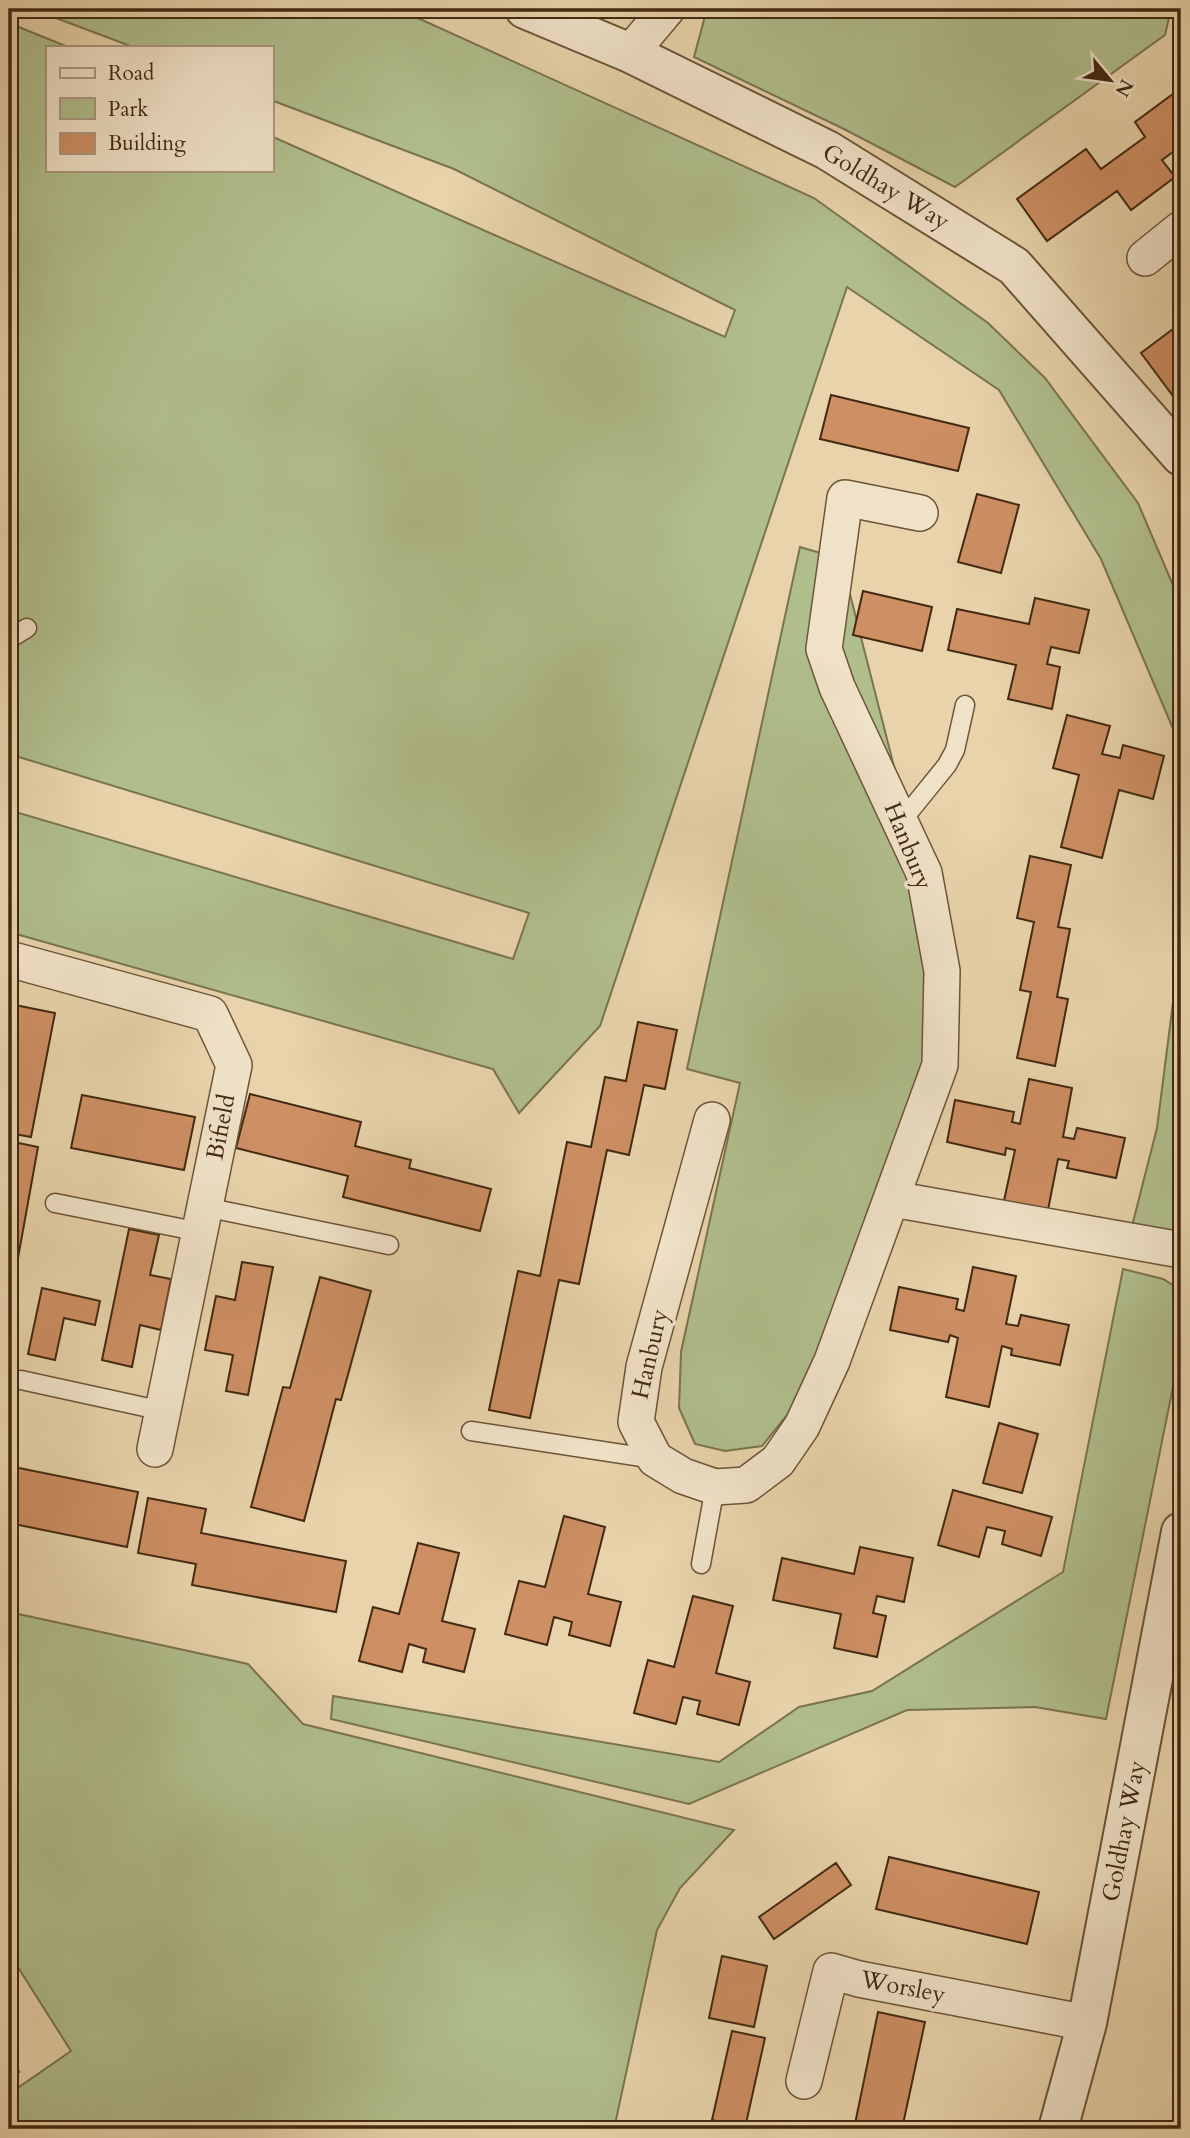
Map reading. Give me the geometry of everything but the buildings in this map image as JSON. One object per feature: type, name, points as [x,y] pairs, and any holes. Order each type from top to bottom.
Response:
[{"type":"street","name":"Goldhay Way","points":[[525,9],[630,53],[827,150],[1013,266],[1181,456]]},
{"type":"street","points":[[630,53],[667,9]]},
{"type":"street","points":[[1145,258],[1181,229]]},
{"type":"street","name":"Hanbury","points":[[712,1120],[644,1367],[636,1422],[655,1459],[684,1476],[715,1487],[746,1485],[778,1461],[802,1426],[832,1361],[940,1065],[942,971],[924,873],[836,687],[824,649],[845,498],[920,513]]},
{"type":"street","name":"Bifield","points":[[9,958],[211,1014],[234,1065],[155,1449]]},
{"type":"street","points":[[893,1199],[1181,1250]]},
{"type":"street","name":"Goldhay Way","points":[[1058,2129],[1087,2023],[1181,1532]]},
{"type":"street","name":"Worsley","points":[[804,2081],[831,1971],[1087,2023]]},
{"type":"lane","points":[[9,639],[27,628]]},
{"type":"lane","points":[[900,822],[947,765],[955,750],[965,705]]},
{"type":"lane","points":[[55,1203],[203,1219],[389,1245]]},
{"type":"lane","points":[[21,1380],[163,1411]]},
{"type":"lane","points":[[471,1431],[655,1459]]},
{"type":"lane","points":[[701,1564],[715,1487]]},
{"type":"green space","points":[[32,9],[398,9],[814,198],[988,323],[1045,378],[1138,503],[1181,604],[1181,814],[1174,731],[1101,559],[999,390],[847,287],[600,1026],[519,1113],[493,1069],[9,932],[9,810],[513,959],[529,913],[9,754],[9,23],[66,46],[46,46],[46,172],[273,172],[273,137],[725,337],[735,310],[454,169],[273,101],[273,46],[130,46]]},
{"type":"green space","points":[[707,9],[1171,9],[1165,35],[955,187],[844,129],[694,57]]},
{"type":"green space","points":[[800,547],[841,559],[946,970],[934,1064],[817,1378],[762,1446],[725,1451],[695,1444],[679,1408],[681,1352],[740,1083],[687,1069]]},
{"type":"green space","points":[[1181,940],[1181,1233],[1132,1226],[1157,1128]]},
{"type":"green space","points":[[1123,1269],[1163,1279],[1181,1290],[1181,1347],[1106,1719],[1035,1707],[907,1710],[689,1804],[331,1719],[333,1696],[719,1762],[799,1707],[872,1691],[1063,1572]]},
{"type":"green space","points":[[9,1612],[248,1664],[303,1724],[734,1830],[680,1888],[657,1930],[614,2129],[9,2129],[9,2094],[71,2051],[9,1953]]}]
